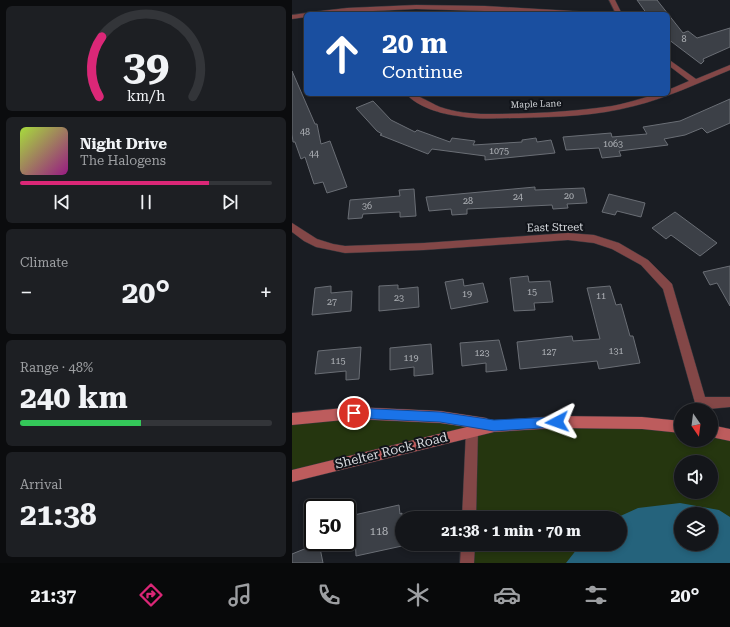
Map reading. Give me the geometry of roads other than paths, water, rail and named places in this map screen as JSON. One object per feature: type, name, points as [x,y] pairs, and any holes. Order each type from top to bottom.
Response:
[{"type":"main road","points":[[292,419],[354,413],[440,417],[494,426]]},
{"type":"main road","name":"Shelter Rock Road","points":[[292,476],[472,430],[494,426],[572,422],[642,423],[674,426]]},
{"type":"main road","points":[[718,432],[730,435]]},
{"type":"street","points":[[481,8],[483,0]]},
{"type":"street","points":[[612,0],[618,12]]},
{"type":"street","points":[[355,12],[481,8],[554,12]]},
{"type":"street","points":[[292,17],[304,15]]},
{"type":"street","points":[[670,63],[695,82]]},
{"type":"street","name":"Maple Lane","points":[[670,93],[730,67]]},
{"type":"street","name":"Maple Lane","points":[[413,96],[418,100],[439,109],[478,116],[601,110],[632,105],[661,96]]},
{"type":"street","name":"East Street","points":[[292,226],[307,240],[323,246],[340,249],[428,246],[563,237],[592,239],[615,245],[641,259],[662,278],[668,287],[702,403]]},
{"type":"street","points":[[718,404],[730,402]]},
{"type":"street","points":[[469,511],[472,430]]},
{"type":"street","points":[[467,563],[468,551]]},
{"type":"water","points":[[680,503],[702,507],[674,507],[674,551],[718,551],[719,510],[730,517],[730,563],[566,563],[575,551],[627,551],[627,513],[638,508]]}]
